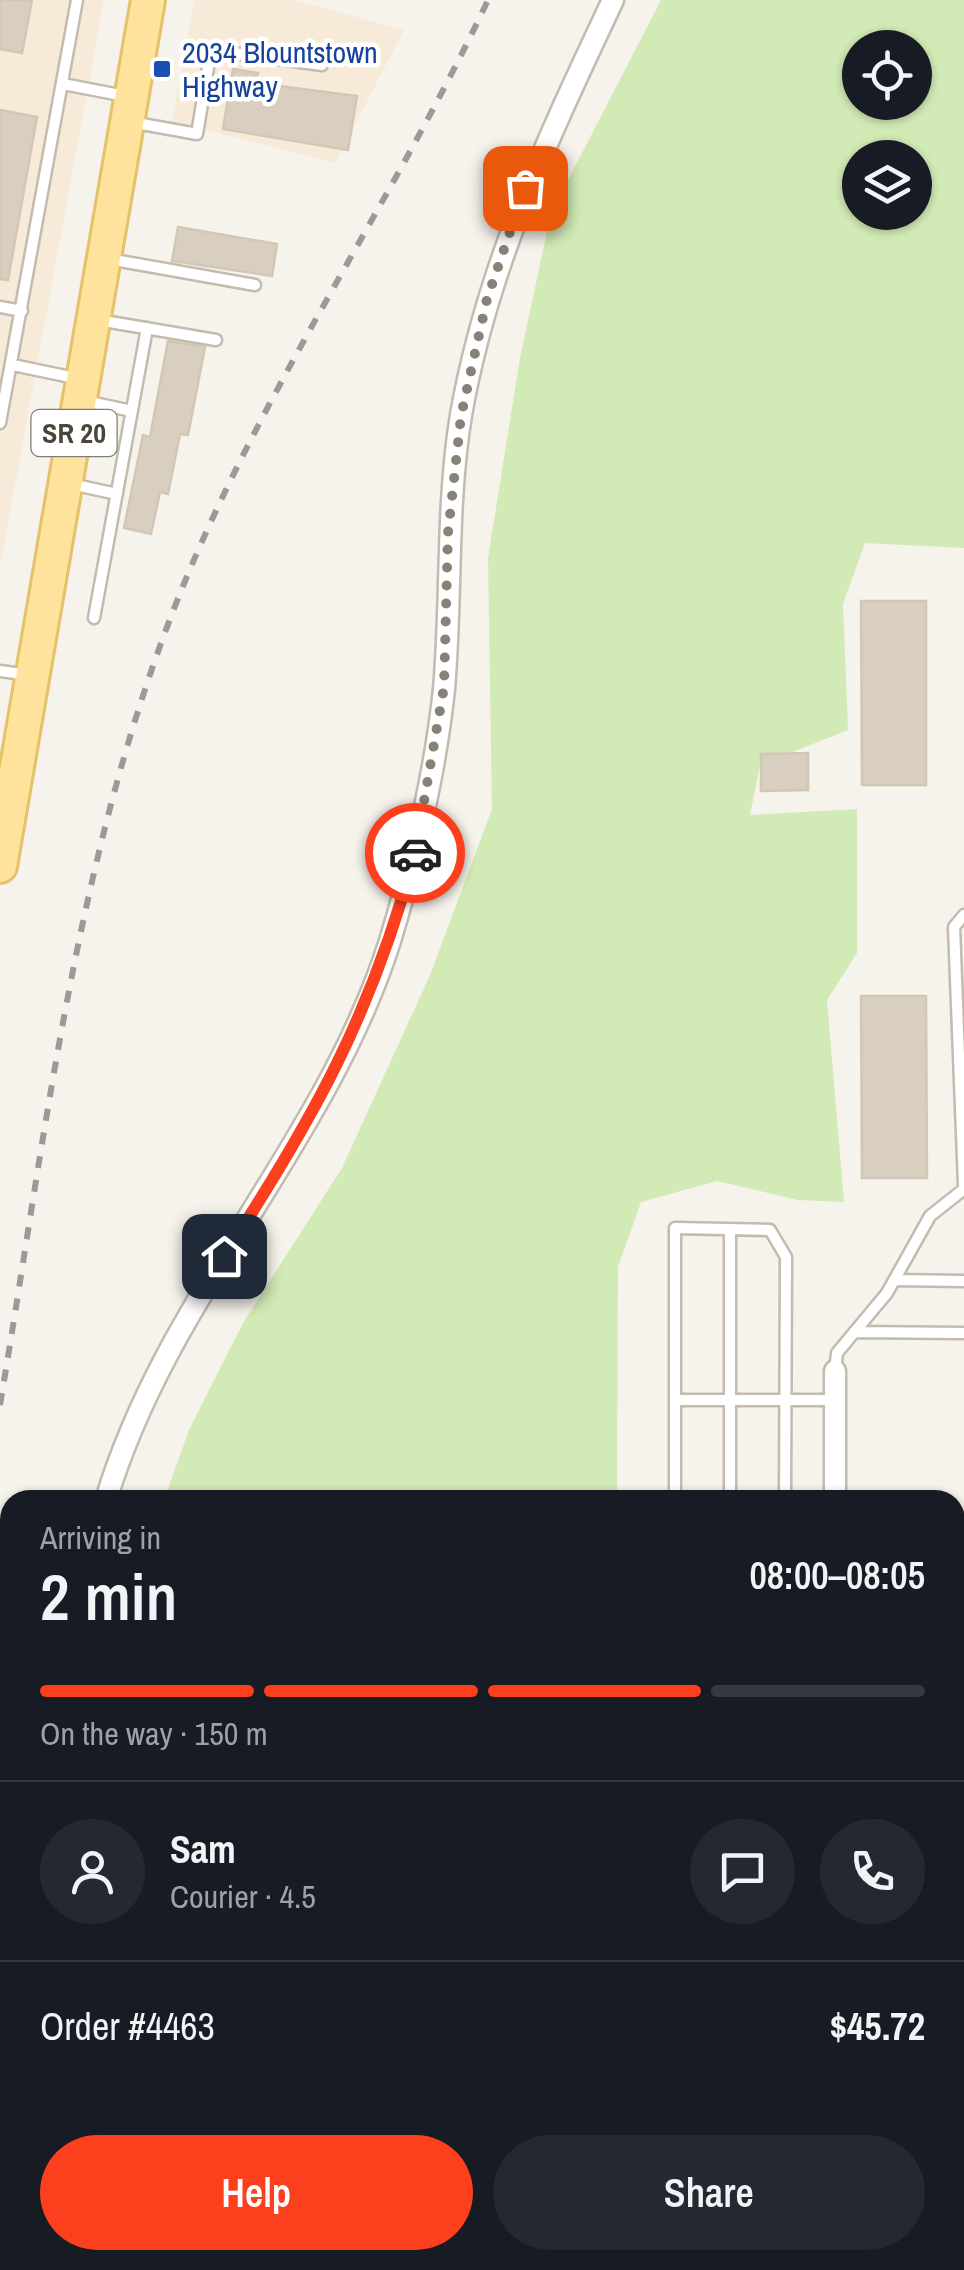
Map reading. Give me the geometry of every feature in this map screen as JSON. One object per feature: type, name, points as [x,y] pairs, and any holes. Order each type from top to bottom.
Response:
[{"type":"main road","name":"SR 20","points":[[0,866],[16,673],[66,482],[148,0]]},
{"type":"street","points":[[110,1490],[160,1366],[336,1072],[388,945],[434,764],[444,687],[453,482],[477,335],[525,188],[613,0]]},
{"type":"street","points":[[834,1371],[835,1490]]},
{"type":"lane","points":[[0,423],[78,0]]},
{"type":"lane","points":[[63,84],[197,134],[211,50],[322,65]]},
{"type":"lane","points":[[104,258],[255,285]]},
{"type":"lane","points":[[0,307],[22,311]]},
{"type":"lane","points":[[93,319],[216,340]]},
{"type":"lane","points":[[94,618],[146,328]]},
{"type":"lane","points":[[13,365],[132,411]]},
{"type":"lane","points":[[66,482],[117,494]]},
{"type":"lane","points":[[834,1371],[837,1353],[895,1280],[930,1216],[964,1187],[959,926],[964,915]]},
{"type":"lane","points":[[675,1490],[675,1228],[770,1230],[781,1242],[786,1257],[785,1490]]},
{"type":"lane","points":[[730,1229],[730,1490]]},
{"type":"lane","points":[[895,1280],[964,1280]]},
{"type":"lane","points":[[856,1332],[964,1333]]},
{"type":"lane","points":[[675,1400],[834,1400]]},
{"type":"shaded area","points":[[0,0],[104,0],[0,567]]},
{"type":"shaded area","points":[[194,0],[294,0],[404,30],[335,163],[172,121]]},
{"type":"green space","points":[[661,0],[964,0],[964,548],[865,543],[843,604],[848,730],[760,765],[750,815],[857,809],[857,953],[827,1000],[844,1202],[798,1200],[717,1181],[641,1202],[618,1267],[617,1490],[168,1490],[189,1430],[243,1323],[342,1168],[430,975],[492,809],[488,558],[520,358],[551,213]]},
{"type":"building","points":[[0,0],[32,0],[22,53],[0,49]]},
{"type":"building","points":[[233,69],[258,73],[256,83],[357,96],[348,150],[223,129]]},
{"type":"building","points":[[0,110],[37,117],[8,280],[0,279]]},
{"type":"building","points":[[178,227],[277,244],[272,276],[172,261]]},
{"type":"building","points":[[168,341],[205,347],[188,435],[180,434],[168,494],[160,492],[151,534],[124,528],[143,435],[150,437]]},
{"type":"building","points":[[861,601],[926,601],[926,785],[862,785]]},
{"type":"building","points":[[808,753],[808,790],[761,791],[761,754]]},
{"type":"building","points":[[861,996],[926,996],[927,1178],[862,1178]]},
{"type":"railway","points":[[0,1405],[68,995],[114,793],[144,694],[179,596],[249,444],[488,0]]},
{"type":"way so far","points":[[415,853],[434,764],[444,687],[448,533],[461,416],[487,299],[525,188]]},
{"type":"place","name":"2034 Blountstown Highway","points":[[162,69]]},
{"type":"route","points":[[224,1256],[298,1142],[336,1072],[388,945],[415,853]]}]
